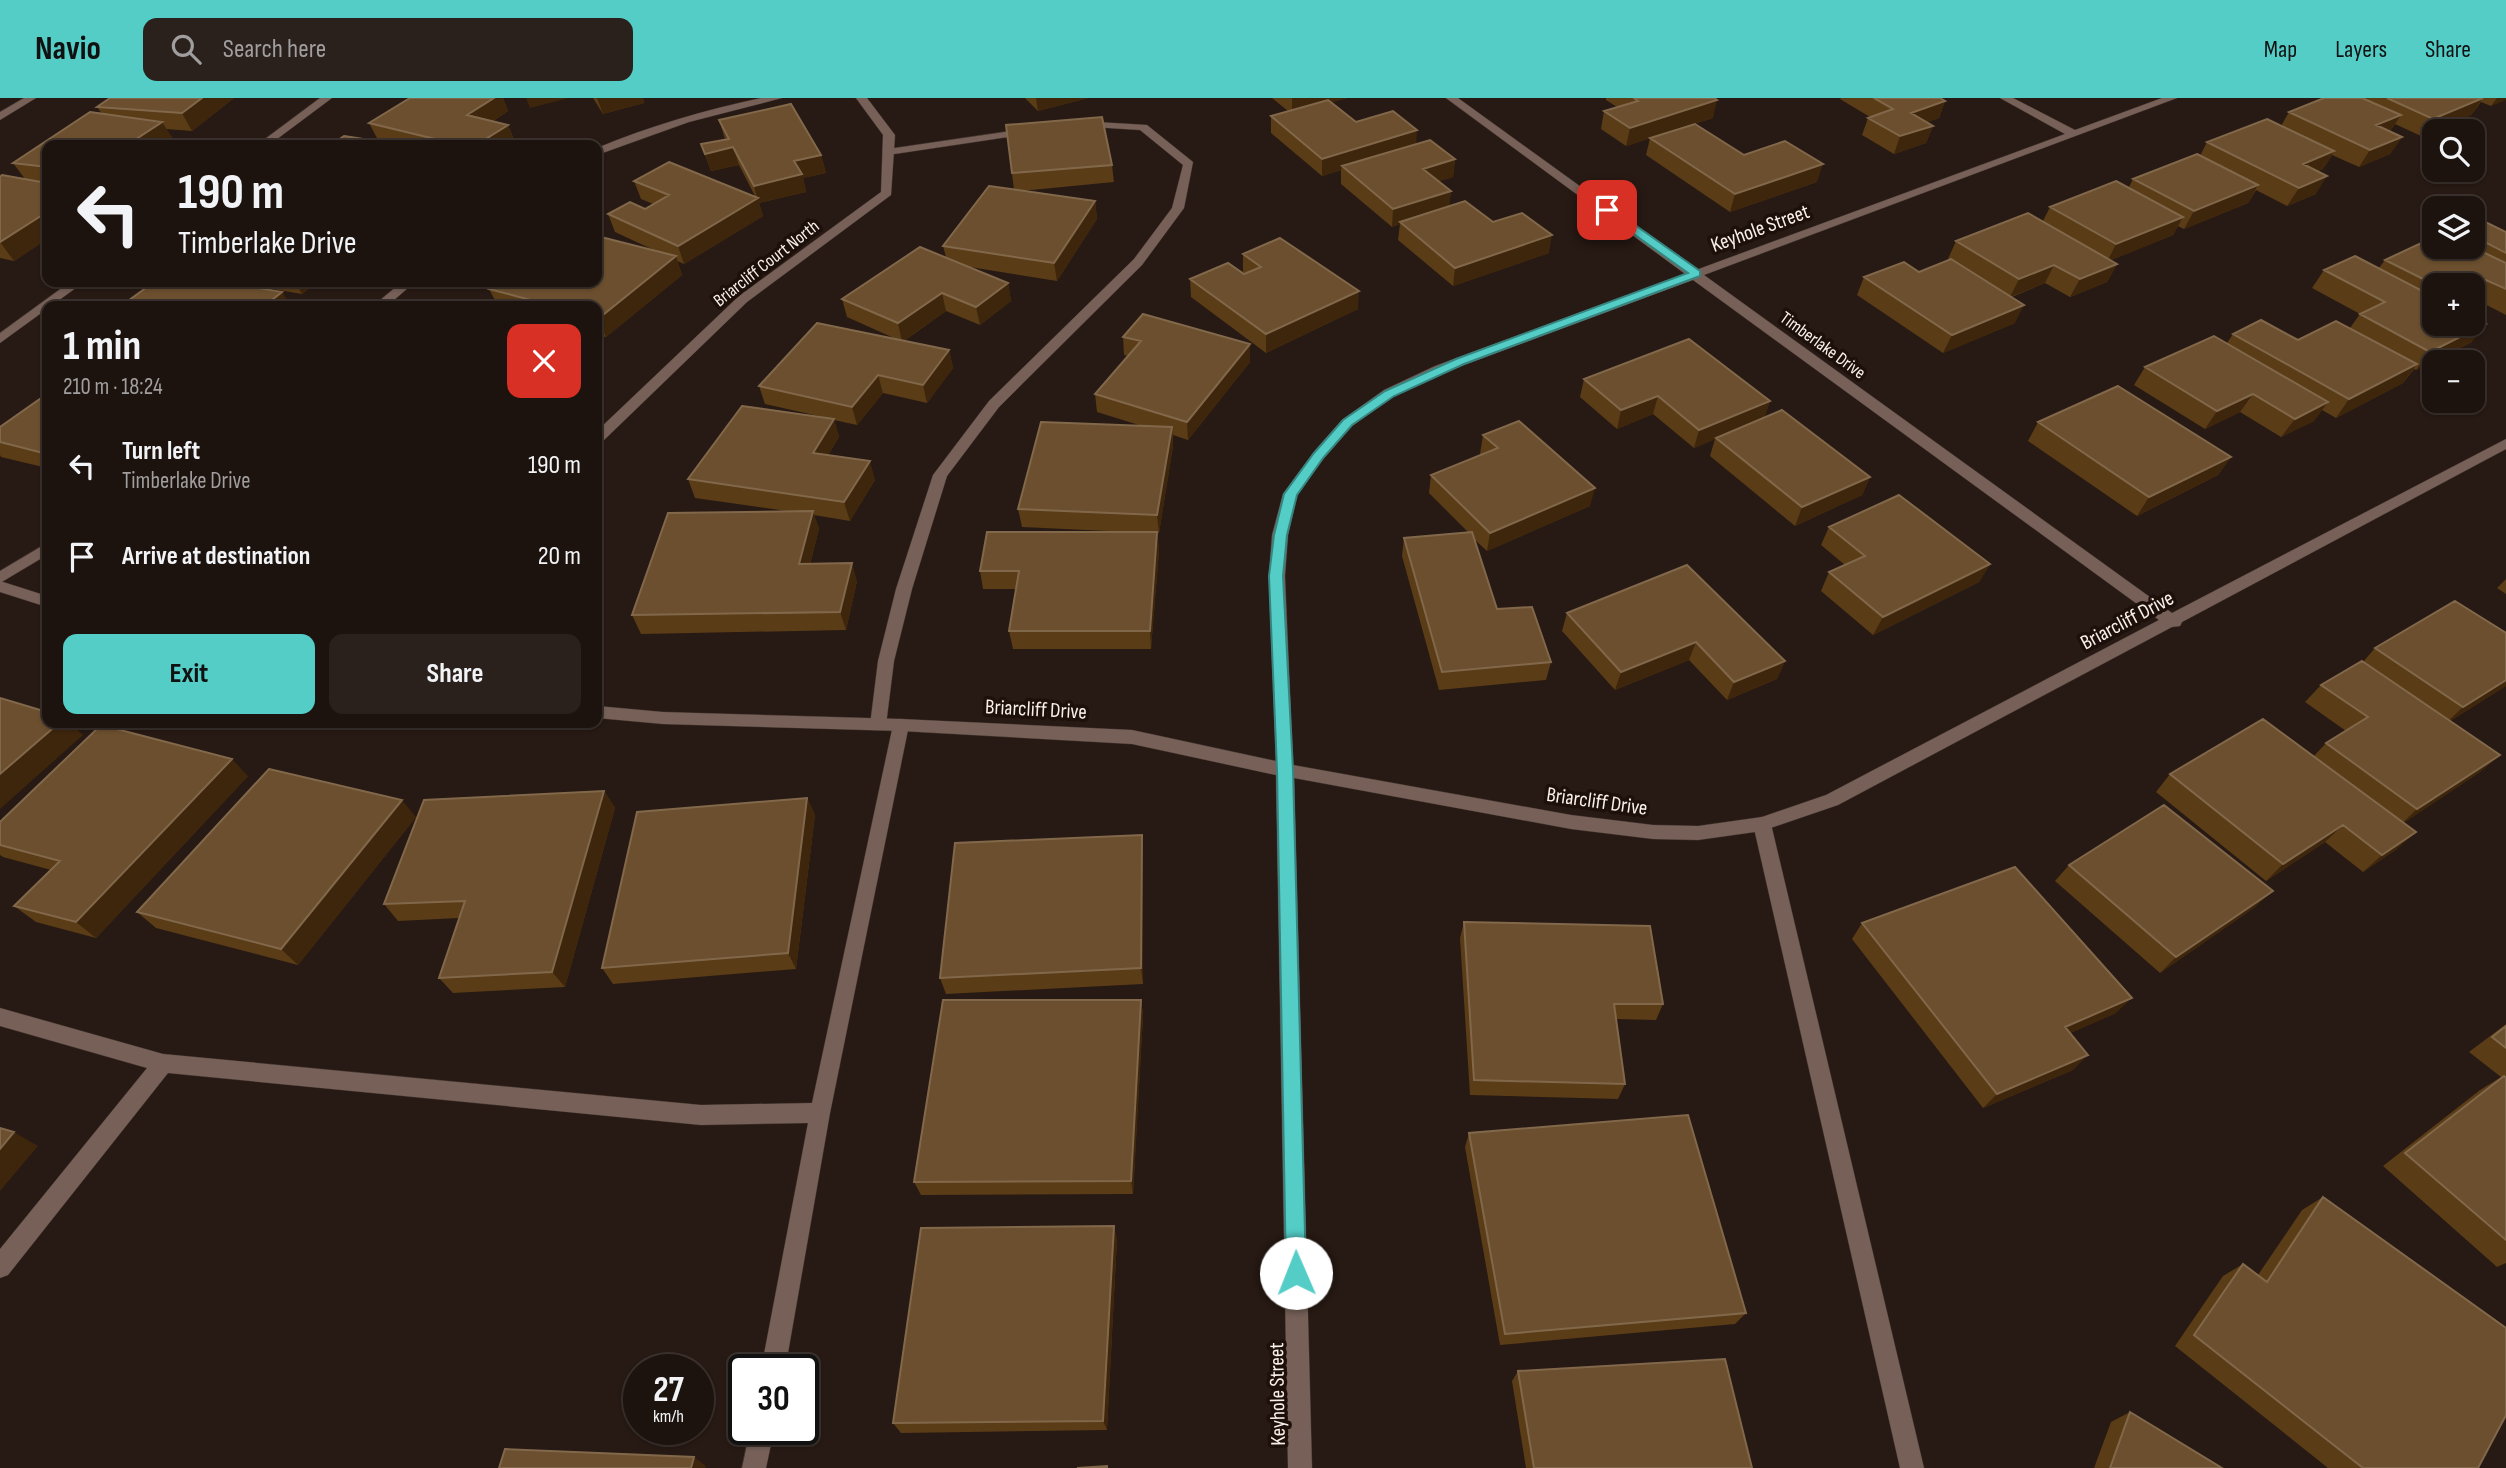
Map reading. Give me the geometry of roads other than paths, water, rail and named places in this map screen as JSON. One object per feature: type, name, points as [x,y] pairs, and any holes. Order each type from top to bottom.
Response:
[{"type":"street","points":[[0,117],[31,98]]},
{"type":"street","points":[[269,140],[327,98]]},
{"type":"street","points":[[602,150],[645,131],[740,105],[777,98]]},
{"type":"street","name":"Briarcliff Court North","points":[[602,434],[743,299],[887,193],[889,135],[862,98]]},
{"type":"street","name":"Timberlake Drive","points":[[1451,98],[2174,622]]},
{"type":"street","points":[[2005,98],[2074,134]]},
{"type":"street","name":"Keyhole Street","points":[[1300,1468],[1285,770],[1276,576],[1280,535],[1290,494],[1318,456],[1348,423],[1389,393],[1440,369],[2172,98]]},
{"type":"street","points":[[878,725],[886,661],[904,589],[940,475],[994,404],[1138,262],[1178,208],[1189,164],[1143,127],[1086,124],[888,152]]},
{"type":"street","points":[[52,301],[71,287]]},
{"type":"street","points":[[385,301],[404,287]]},
{"type":"street","points":[[0,340],[42,309]]},
{"type":"street","name":"Briarcliff Drive","points":[[602,712],[663,718],[901,725],[1132,737],[1285,770],[1570,822],[1653,832],[1698,833],[1762,824],[1832,800],[2174,622],[2506,443]]},
{"type":"street","points":[[0,578],[42,551]]},
{"type":"street","points":[[0,586],[42,600]]},
{"type":"street","points":[[776,1354],[820,1113],[901,725]]},
{"type":"street","points":[[1762,824],[1912,1468]]},
{"type":"street","points":[[0,1017],[163,1063],[701,1115],[820,1113]]},
{"type":"street","points":[[0,1267],[163,1063]]},
{"type":"street","points":[[754,1468],[758,1445]]}]
